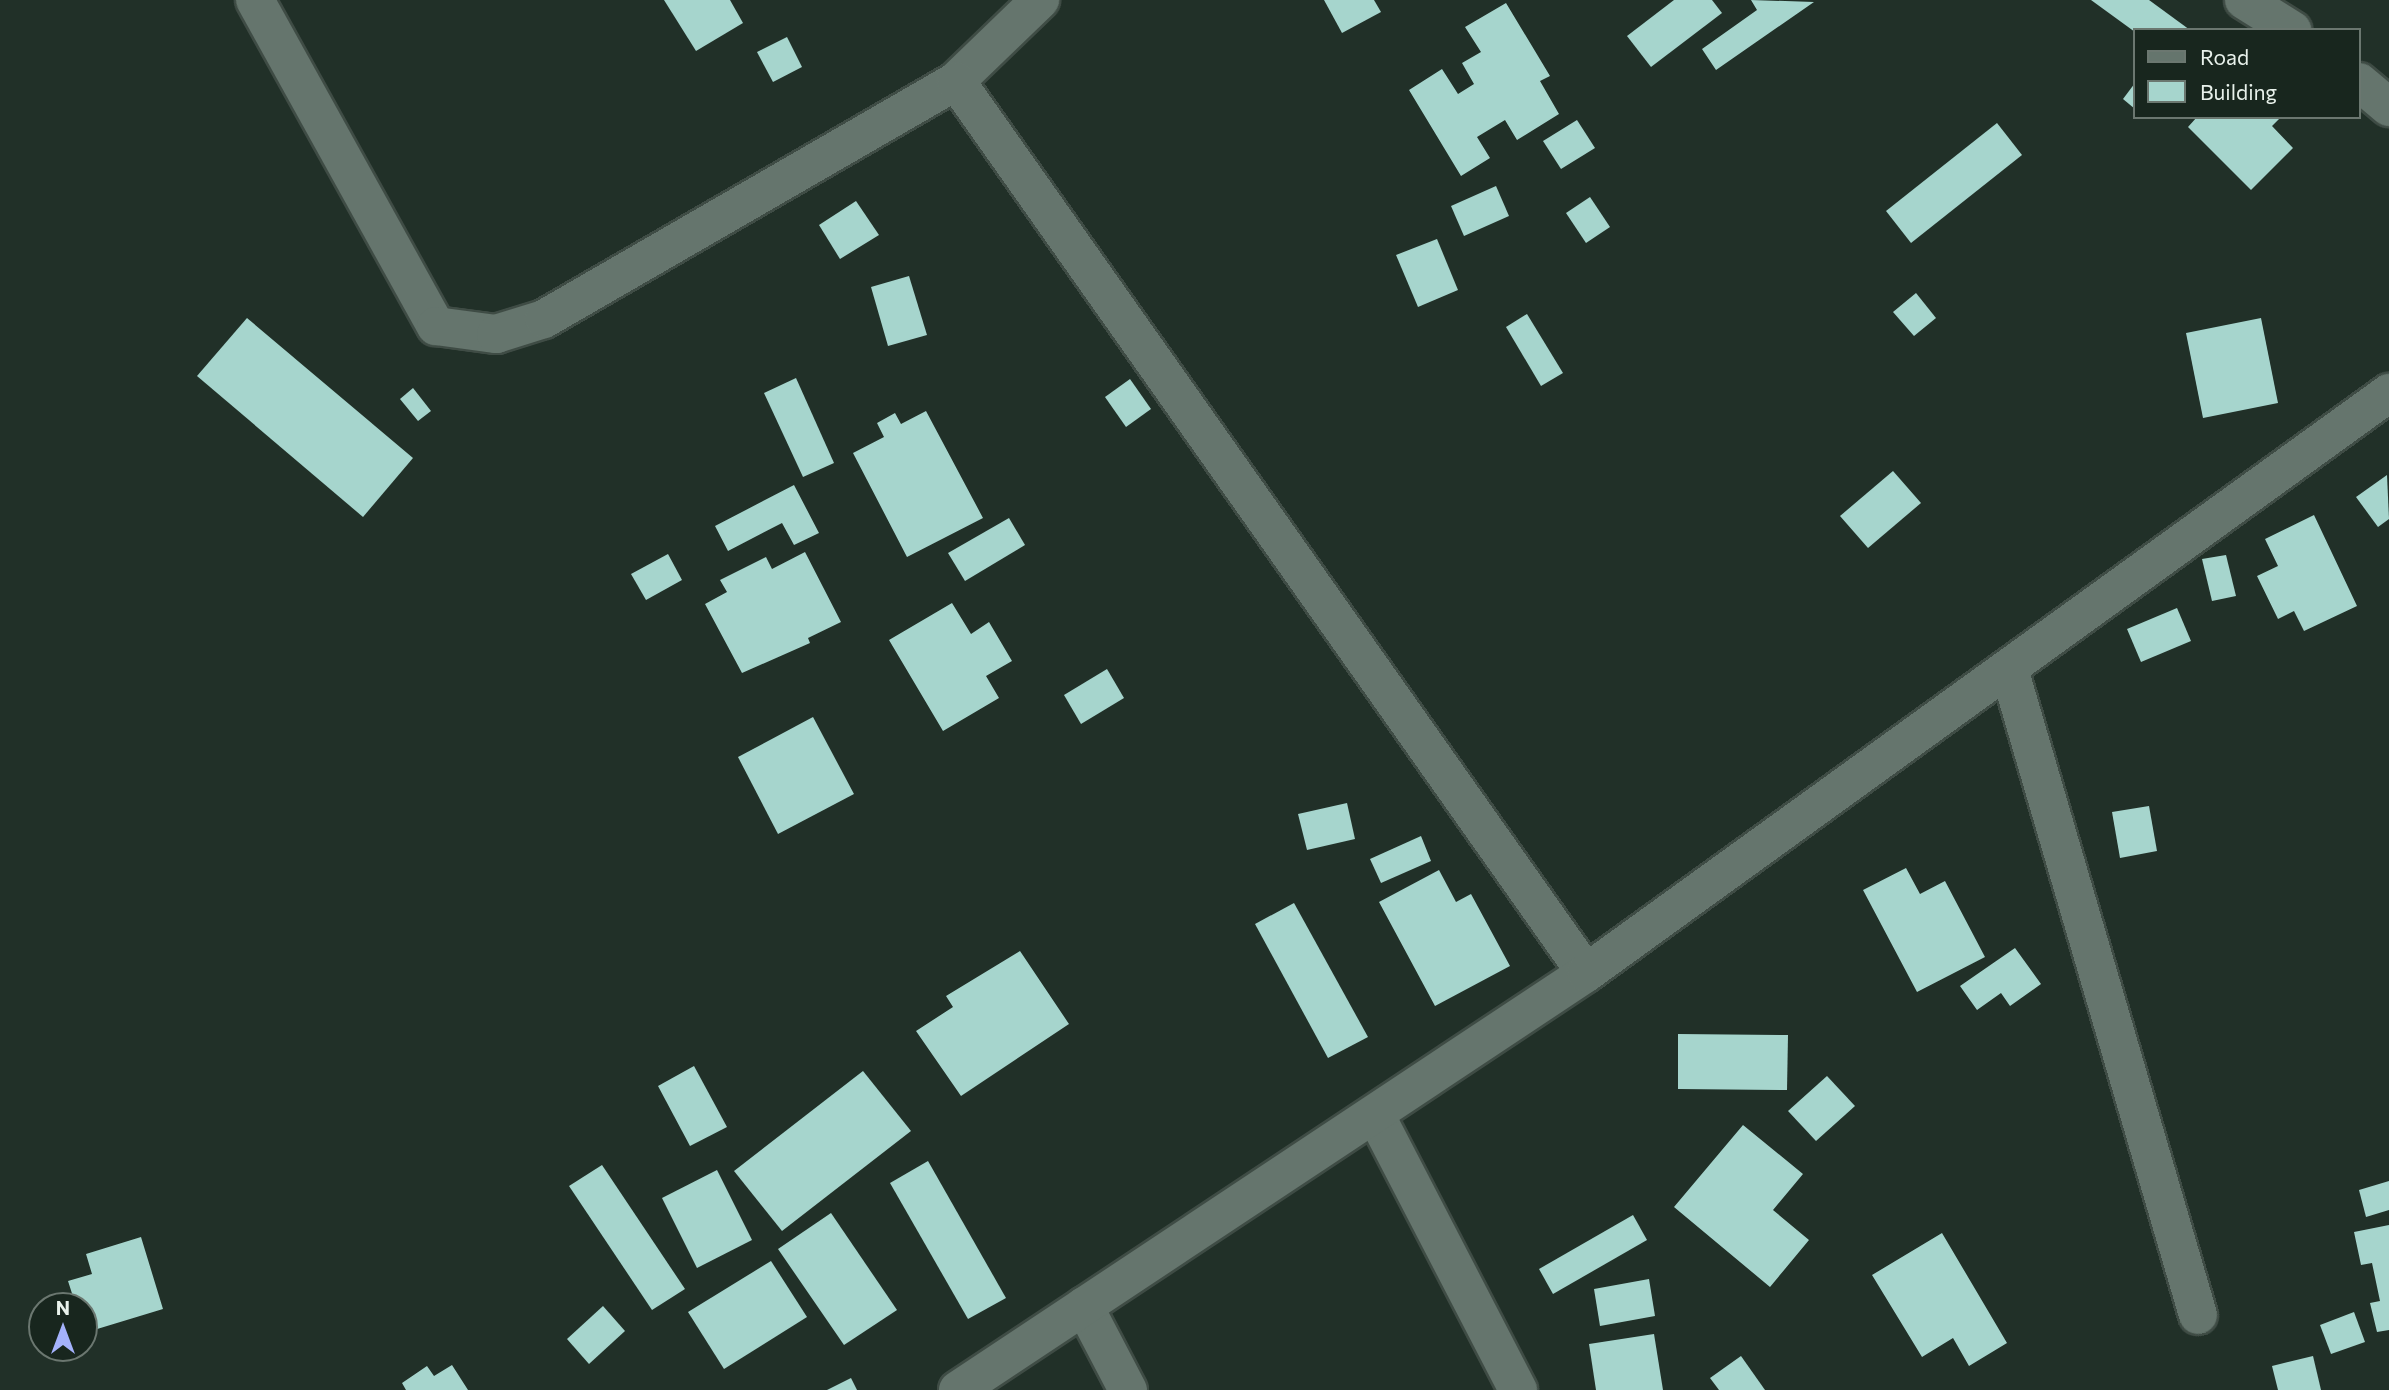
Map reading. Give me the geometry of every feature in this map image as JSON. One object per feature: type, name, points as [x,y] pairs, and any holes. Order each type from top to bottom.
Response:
[{"type":"street","points":[[255,0],[436,326],[496,334],[544,319],[956,81],[1040,0]]},
{"type":"street","points":[[2249,1],[2289,28]]},
{"type":"street","points":[[956,81],[1586,973]]},
{"type":"street","points":[[2361,84],[2389,107]]},
{"type":"street","points":[[958,1390],[1586,973],[2389,393]]},
{"type":"street","points":[[2008,668],[2197,1315]]},
{"type":"street","points":[[1374,1114],[1518,1390]]},
{"type":"street","points":[[1084,1306],[1128,1390]]},
{"type":"building","points":[[664,0],[730,0],[743,23],[696,51]]},
{"type":"building","points":[[1324,0],[1374,0],[1381,12],[1342,33]]},
{"type":"building","points":[[1674,0],[1712,0],[1722,13],[1651,67],[1627,36]]},
{"type":"building","points":[[1751,0],[1814,2],[1716,70],[1702,49],[1757,10]]},
{"type":"building","points":[[2091,0],[2149,0],[2187,28],[2134,28],[2134,31]]},
{"type":"building","points":[[1506,3],[1550,76],[1540,81],[1559,114],[1517,140],[1505,120],[1477,137],[1490,158],[1461,176],[1409,90],[1442,69],[1458,94],[1474,84],[1462,63],[1481,52],[1465,27]]},
{"type":"building","points":[[787,37],[802,67],[773,82],[757,52]]},
{"type":"building","points":[[2134,84],[2134,108],[2123,99]]},
{"type":"building","points":[[2195,119],[2279,119],[2272,126],[2293,148],[2251,190],[2188,127]]},
{"type":"building","points":[[1577,120],[1595,148],[1561,169],[1543,141]]},
{"type":"building","points":[[1997,123],[2022,155],[1911,243],[1886,211]]},
{"type":"building","points":[[1496,186],[1509,216],[1464,236],[1451,206]]},
{"type":"building","points":[[1590,197],[1610,227],[1586,243],[1566,213]]},
{"type":"building","points":[[856,201],[879,235],[840,259],[819,225]]},
{"type":"building","points":[[1437,239],[1458,290],[1418,307],[1396,255]]},
{"type":"building","points":[[909,276],[927,335],[888,346],[871,287]]},
{"type":"building","points":[[1916,293],[1936,318],[1914,336],[1893,312]]},
{"type":"building","points":[[1527,314],[1563,373],[1541,386],[1506,327]]},
{"type":"building","points":[[247,318],[413,458],[363,517],[197,376]]},
{"type":"building","points":[[2261,318],[2278,403],[2203,418],[2186,333]]},
{"type":"building","points":[[796,378],[834,463],[803,477],[764,393]]},
{"type":"building","points":[[1130,379],[1151,409],[1126,427],[1105,397]]},
{"type":"building","points":[[413,388],[431,411],[418,421],[400,399]]},
{"type":"building","points":[[926,411],[983,518],[907,557],[853,453],[884,437],[877,423],[895,413],[901,424]]},
{"type":"building","points":[[1893,471],[1921,503],[1868,548],[1840,516]]},
{"type":"building","points":[[2387,475],[2389,519],[2378,527],[2356,497]]},
{"type":"building","points":[[794,485],[819,533],[794,545],[782,523],[728,551],[715,526]]},
{"type":"building","points":[[2314,515],[2357,606],[2304,631],[2294,611],[2278,619],[2257,576],[2278,566],[2265,539]]},
{"type":"building","points":[[1009,518],[1025,545],[965,581],[948,553]]},
{"type":"building","points":[[805,552],[841,622],[808,638],[810,643],[742,673],[705,604],[727,592],[720,580],[766,557],[772,569]]},
{"type":"building","points":[[668,554],[682,580],[646,600],[631,574]]},
{"type":"building","points":[[2226,555],[2236,596],[2212,601],[2202,559]]},
{"type":"building","points":[[952,603],[971,634],[989,622],[1012,661],[986,676],[999,698],[943,731],[889,640]]},
{"type":"building","points":[[2177,608],[2191,641],[2141,662],[2127,629]]},
{"type":"building","points":[[1107,669],[1124,698],[1081,724],[1064,695]]},
{"type":"building","points":[[813,717],[854,794],[778,834],[738,757]]},
{"type":"building","points":[[1347,803],[1355,839],[1307,850],[1298,814]]},
{"type":"building","points":[[2149,806],[2157,851],[2120,858],[2112,812]]},
{"type":"building","points":[[1421,836],[1431,861],[1381,883],[1370,859]]},
{"type":"building","points":[[1906,868],[1920,894],[1945,881],[1985,957],[1917,992],[1863,890]]},
{"type":"building","points":[[1439,870],[1456,902],[1471,894],[1510,966],[1435,1006],[1379,902]]},
{"type":"building","points":[[1294,903],[1368,1037],[1328,1058],[1255,924]]},
{"type":"building","points":[[2015,948],[2041,984],[2010,1006],[2001,993],[1977,1010],[1960,986]]},
{"type":"building","points":[[1020,951],[1069,1024],[961,1096],[916,1031],[953,1007],[946,996]]},
{"type":"building","points":[[1678,1034],[1788,1035],[1787,1090],[1678,1089]]},
{"type":"building","points":[[694,1066],[727,1127],[690,1146],[658,1086]]},
{"type":"building","points":[[863,1071],[911,1131],[782,1231],[734,1171]]},
{"type":"building","points":[[1827,1076],[1855,1106],[1816,1141],[1788,1111]]},
{"type":"building","points":[[1743,1125],[1803,1174],[1773,1210],[1809,1240],[1770,1287],[1674,1207]]},
{"type":"building","points":[[928,1161],[1006,1298],[968,1319],[890,1183]]},
{"type":"building","points":[[602,1165],[685,1289],[652,1310],[569,1186]]},
{"type":"building","points":[[717,1170],[752,1240],[697,1268],[662,1198]]},
{"type":"building","points":[[2389,1181],[2389,1210],[2366,1217],[2359,1190]]},
{"type":"building","points":[[831,1213],[897,1310],[844,1345],[778,1249]]},
{"type":"building","points":[[1633,1215],[1647,1240],[1553,1294],[1539,1269]]},
{"type":"building","points":[[2389,1225],[2389,1330],[2377,1332],[2370,1303],[2380,1301],[2372,1263],[2361,1265],[2354,1232]]},
{"type":"building","points":[[1942,1233],[2007,1343],[1969,1366],[1953,1338],[1922,1357],[1872,1275]]},
{"type":"building","points":[[141,1237],[163,1309],[98,1329],[98,1292],[72,1292],[68,1281],[92,1274],[86,1254]]},
{"type":"building","points":[[771,1261],[807,1317],[724,1369],[688,1312]]},
{"type":"building","points":[[1649,1279],[1655,1316],[1600,1326],[1594,1289]]},
{"type":"building","points":[[603,1306],[625,1331],[589,1364],[567,1339]]},
{"type":"building","points":[[2354,1312],[2365,1342],[2331,1354],[2320,1325]]},
{"type":"building","points":[[1654,1334],[1663,1390],[1596,1390],[1589,1344]]},
{"type":"building","points":[[1741,1356],[1765,1390],[1719,1390],[1710,1378]]},
{"type":"building","points":[[2313,1356],[2321,1390],[2278,1390],[2272,1366]]},
{"type":"building","points":[[452,1365],[468,1390],[406,1390],[402,1383],[427,1366],[434,1376]]},
{"type":"building","points":[[851,1378],[857,1390],[827,1390]]}]
